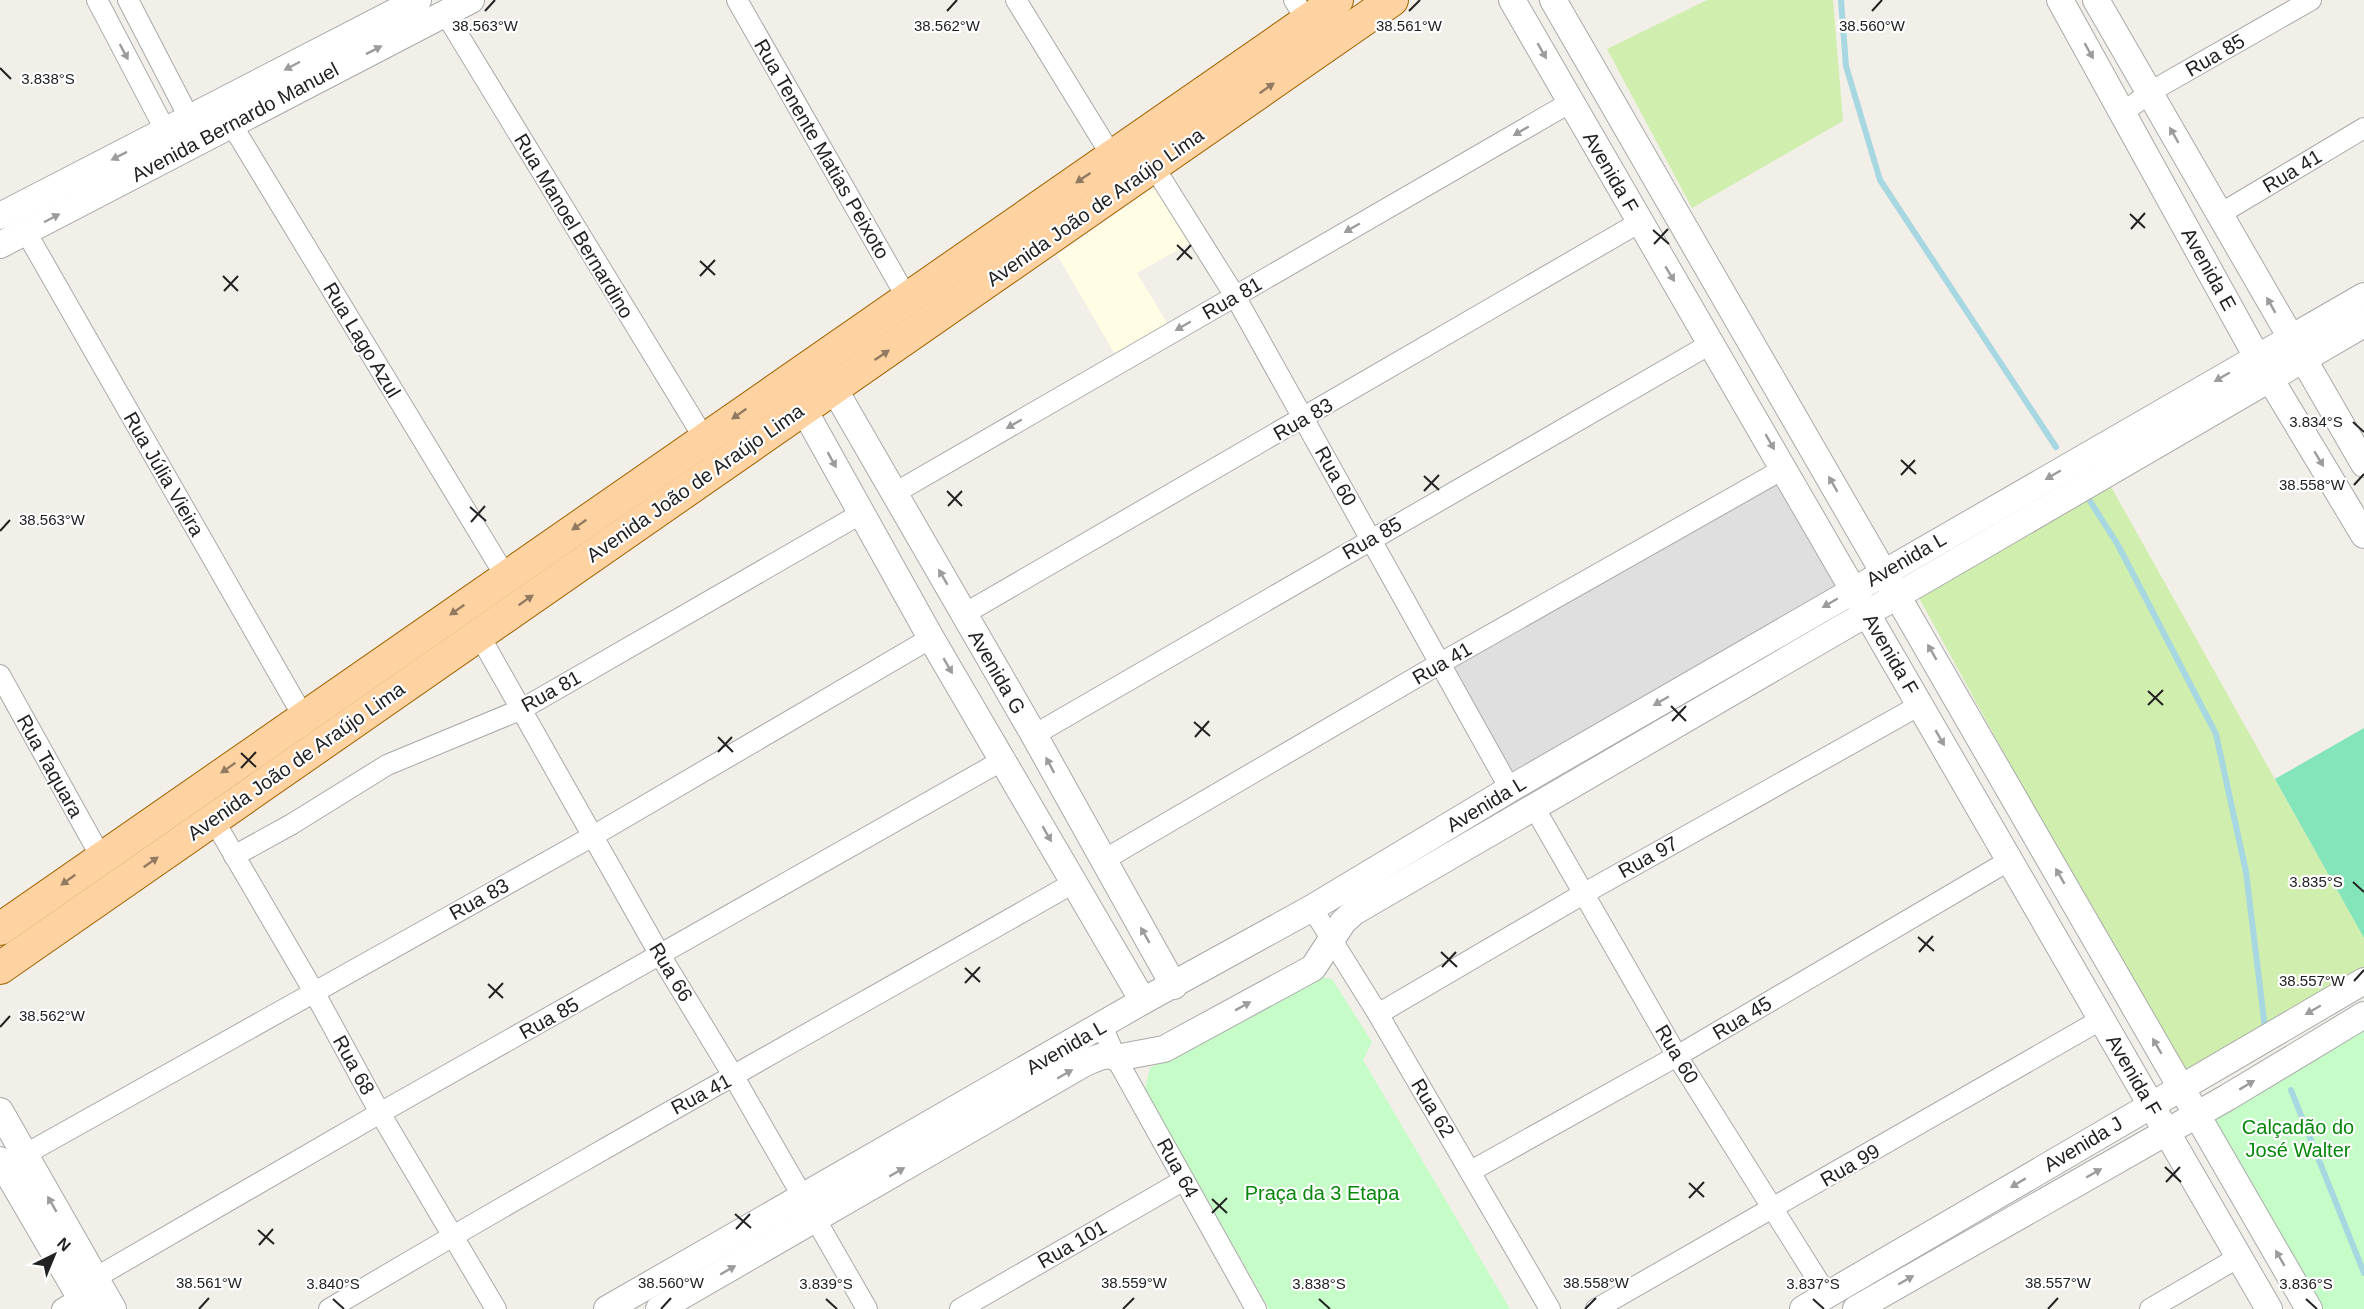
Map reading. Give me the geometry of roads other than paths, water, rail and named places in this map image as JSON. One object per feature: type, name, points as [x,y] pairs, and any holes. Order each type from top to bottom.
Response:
[{"type":"main road","name":"Avenida João de Araújo Lima","points":[[0,928],[704,438],[1113,158],[1214,86],[1300,11],[1337,0]]},
{"type":"main road","name":"Avenida João de Araújo Lima","points":[[0,968],[478,633],[1392,0]]},
{"type":"main road","points":[[1214,86],[1231,113]]},
{"type":"main road","points":[[1168,119],[1184,145]]},
{"type":"street","points":[[97,0],[172,142]]},
{"type":"street","points":[[128,0],[195,129]]},
{"type":"street","name":"Avenida Bernardo Manuel","points":[[225,114],[418,0]]},
{"type":"street","name":"Avenida Bernardo Manuel","points":[[0,245],[26,232],[195,129],[471,0]]},
{"type":"street","name":"Rua Tenente Matias Peixoto","points":[[737,0],[907,298]]},
{"type":"street","points":[[1016,0],[1113,158]]},
{"type":"street","name":"Avenida F","points":[[1512,0],[2270,1309]]},
{"type":"street","name":"Avenida F","points":[[1553,0],[2309,1309]]},
{"type":"street","name":"Avenida E","points":[[2060,0],[2264,367],[2364,535]]},
{"type":"street","name":"Avenida E","points":[[2096,0],[2364,464]]},
{"type":"street","name":"Rua 85","points":[[2123,113],[2150,92],[2311,0]]},
{"type":"street","name":"Rua Manoel Bernardino","points":[[445,13],[704,438]]},
{"type":"street","name":"Rua 81","points":[[893,494],[1571,102]]},
{"type":"street","name":"Rua Lago Azul","points":[[225,114],[506,577]]},
{"type":"street","name":"Rua 41","points":[[2220,214],[2364,128]]},
{"type":"street","name":"Avenida Bernardo Manuel","points":[[0,216],[172,142]]},
{"type":"street","name":"Rua 60","points":[[1154,167],[1235,296],[1510,789]]},
{"type":"street","name":"Rua 83","points":[[964,614],[1640,222]]},
{"type":"street","name":"Rua Júlia Vieira","points":[[26,232],[303,716]]},
{"type":"street","name":"Avenida L","points":[[659,1309],[810,1209],[1143,1001],[1174,986],[1312,908],[1510,789],[1884,572],[2296,349],[2364,296]]},
{"type":"street","name":"Avenida L","points":[[2296,349],[2364,324]]},
{"type":"street","name":"Rua 85","points":[[1034,735],[1712,343]]},
{"type":"street","name":"Avenida G","points":[[817,360],[1034,735],[1102,861],[1174,986]]},
{"type":"street","name":"Avenida L","points":[[607,1309],[810,1209],[1085,1063],[1100,1057],[1116,1058],[1164,1049],[1313,968],[1331,937],[1354,912],[1899,596],[2264,367]]},
{"type":"street","name":"Avenida G","points":[[787,381],[931,638],[1143,1001]]},
{"type":"street","name":"Rua 41","points":[[1102,861],[1439,664],[1785,468]]},
{"type":"street","name":"Rua 81","points":[[234,856],[292,824],[387,765],[522,709],[862,513]]},
{"type":"street","name":"Rua 66","points":[[478,633],[660,955],[734,1077],[867,1309]]},
{"type":"street","name":"Rua 83","points":[[8,1166],[313,990],[593,836],[931,638]]},
{"type":"street","name":"Rua Taquara","points":[[0,675],[101,857]]},
{"type":"street","name":"Rua 97","points":[[1378,1014],[1584,894],[1920,705]]},
{"type":"street","name":"Rua 85","points":[[81,1299],[380,1113],[1003,760]]},
{"type":"street","points":[[1484,805],[1496,829]]},
{"type":"street","name":"Rua 60","points":[[1534,807],[1677,1056],[1827,1295]]},
{"type":"street","name":"Rua 68","points":[[213,819],[313,990],[380,1113],[496,1309]]},
{"type":"street","name":"Rua 45","points":[[1471,1171],[1677,1056],[2010,860]]},
{"type":"street","name":"Rua 41","points":[[328,1309],[640,1127],[734,1077],[1075,882]]},
{"type":"street","name":"Rua 62","points":[[1312,908],[1378,1014],[1550,1309]]},
{"type":"street","name":"Avenida J","points":[[1803,1309],[2364,981]]},
{"type":"street","name":"Avenida J","points":[[1856,1309],[2167,1132],[2364,1015]]},
{"type":"street","name":"Rua 99","points":[[1596,1309],[1775,1209],[2102,1019]]},
{"type":"street","name":"Rua 64","points":[[1102,1026],[1116,1058],[1252,1308]]},
{"type":"street","points":[[0,1111],[8,1166],[81,1299],[113,1309]]},
{"type":"street","name":"Rua 101","points":[[960,1309],[1184,1180]]},
{"type":"street","points":[[2150,1309],[2239,1257]]},
{"type":"waterway","points":[[1841,0],[1846,66],[1880,180],[2056,447]]},
{"type":"waterway","points":[[2090,501],[2118,545],[2216,734],[2246,872],[2265,1028]]},
{"type":"waterway","points":[[2291,1090],[2364,1273]]},
{"type":"park label","name":"Calçadão do José Walter","points":[[2298,1138]]},
{"type":"park label","name":"Praça da 3 Etapa","points":[[1322,1193]]}]
